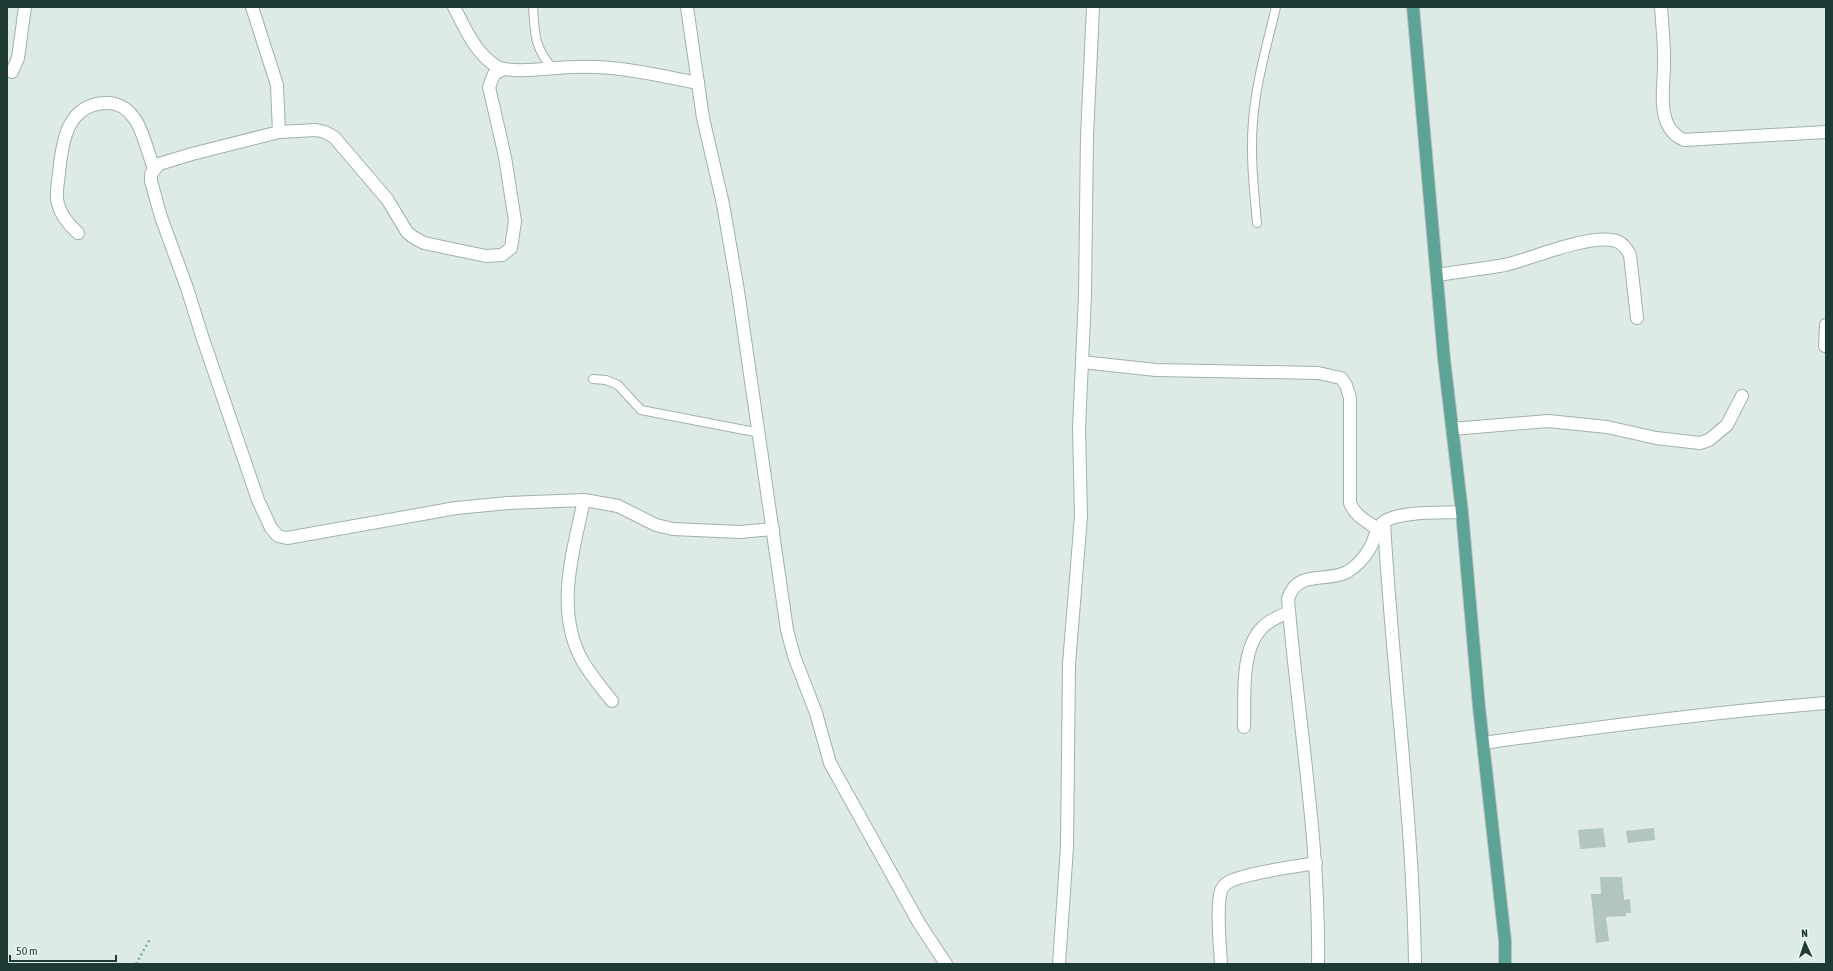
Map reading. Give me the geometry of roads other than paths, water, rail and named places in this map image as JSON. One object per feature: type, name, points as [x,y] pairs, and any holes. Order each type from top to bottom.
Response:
[{"type":"main road","points":[[1413,7],[1483,743],[1498,865],[1505,964]]},
{"type":"street","points":[[12,72],[18,58],[25,7]]},
{"type":"street","points":[[252,7],[277,85],[279,132]]},
{"type":"street","points":[[454,7],[473,43],[483,55],[496,66],[504,69],[600,66],[698,83]]},
{"type":"street","points":[[687,7],[703,118],[724,212],[760,433],[774,529],[786,630],[794,656],[816,713],[830,763],[919,923],[946,964]]},
{"type":"street","points":[[1059,964],[1067,847],[1069,664],[1081,516],[1079,428],[1087,136],[1093,7]]},
{"type":"street","points":[[1661,7],[1664,56],[1664,104],[1667,122],[1672,132],[1677,137],[1684,140],[1826,132]]},
{"type":"street","points":[[504,69],[494,74],[489,87],[505,157],[515,221],[511,248],[502,255],[486,256],[424,242],[413,237],[407,232],[387,199],[334,137],[325,132],[316,130],[279,132],[192,154],[159,164],[154,169],[151,181],[161,217],[187,288],[258,500],[271,528],[278,536],[296,536],[456,508],[508,503],[584,500],[618,506],[656,525],[672,529],[740,532],[774,529]]},
{"type":"street","points":[[78,233],[62,214],[57,202],[61,153],[65,137],[71,123],[84,108],[95,104],[116,104],[129,112],[136,120],[154,169]]},
{"type":"street","points":[[1438,275],[1505,265],[1579,244],[1612,240],[1619,242],[1626,247],[1630,255],[1637,318]]},
{"type":"street","points":[[1825,346],[1826,325]]},
{"type":"street","points":[[1082,362],[1156,370],[1318,374],[1341,378],[1346,385],[1350,398],[1350,503],[1353,510],[1359,516],[1380,525],[1403,516],[1462,512]]},
{"type":"street","points":[[1452,428],[1548,421],[1606,426],[1656,438],[1700,444],[1709,440],[1727,425],[1742,396]]},
{"type":"street","points":[[584,500],[569,574],[567,594],[569,624],[583,661],[612,701]]},
{"type":"street","points":[[1318,964],[1318,896],[1316,862],[1288,600],[1294,587],[1307,579],[1346,572],[1353,567],[1371,547],[1380,525]]},
{"type":"street","points":[[1380,525],[1387,586],[1414,899],[1415,964]]},
{"type":"street","points":[[1244,727],[1247,662],[1253,640],[1262,628],[1271,620],[1289,612]]},
{"type":"street","points":[[1483,743],[1640,721],[1738,710],[1826,703]]},
{"type":"street","points":[[1221,964],[1220,904],[1222,890],[1225,885],[1234,880],[1248,876],[1316,862]]},
{"type":"lane","points":[[533,7],[535,34],[538,47],[552,68]]},
{"type":"lane","points":[[1257,223],[1252,156],[1253,121],[1262,58],[1276,7]]},
{"type":"lane","points":[[593,379],[606,380],[618,385],[641,410],[760,433]]}]
